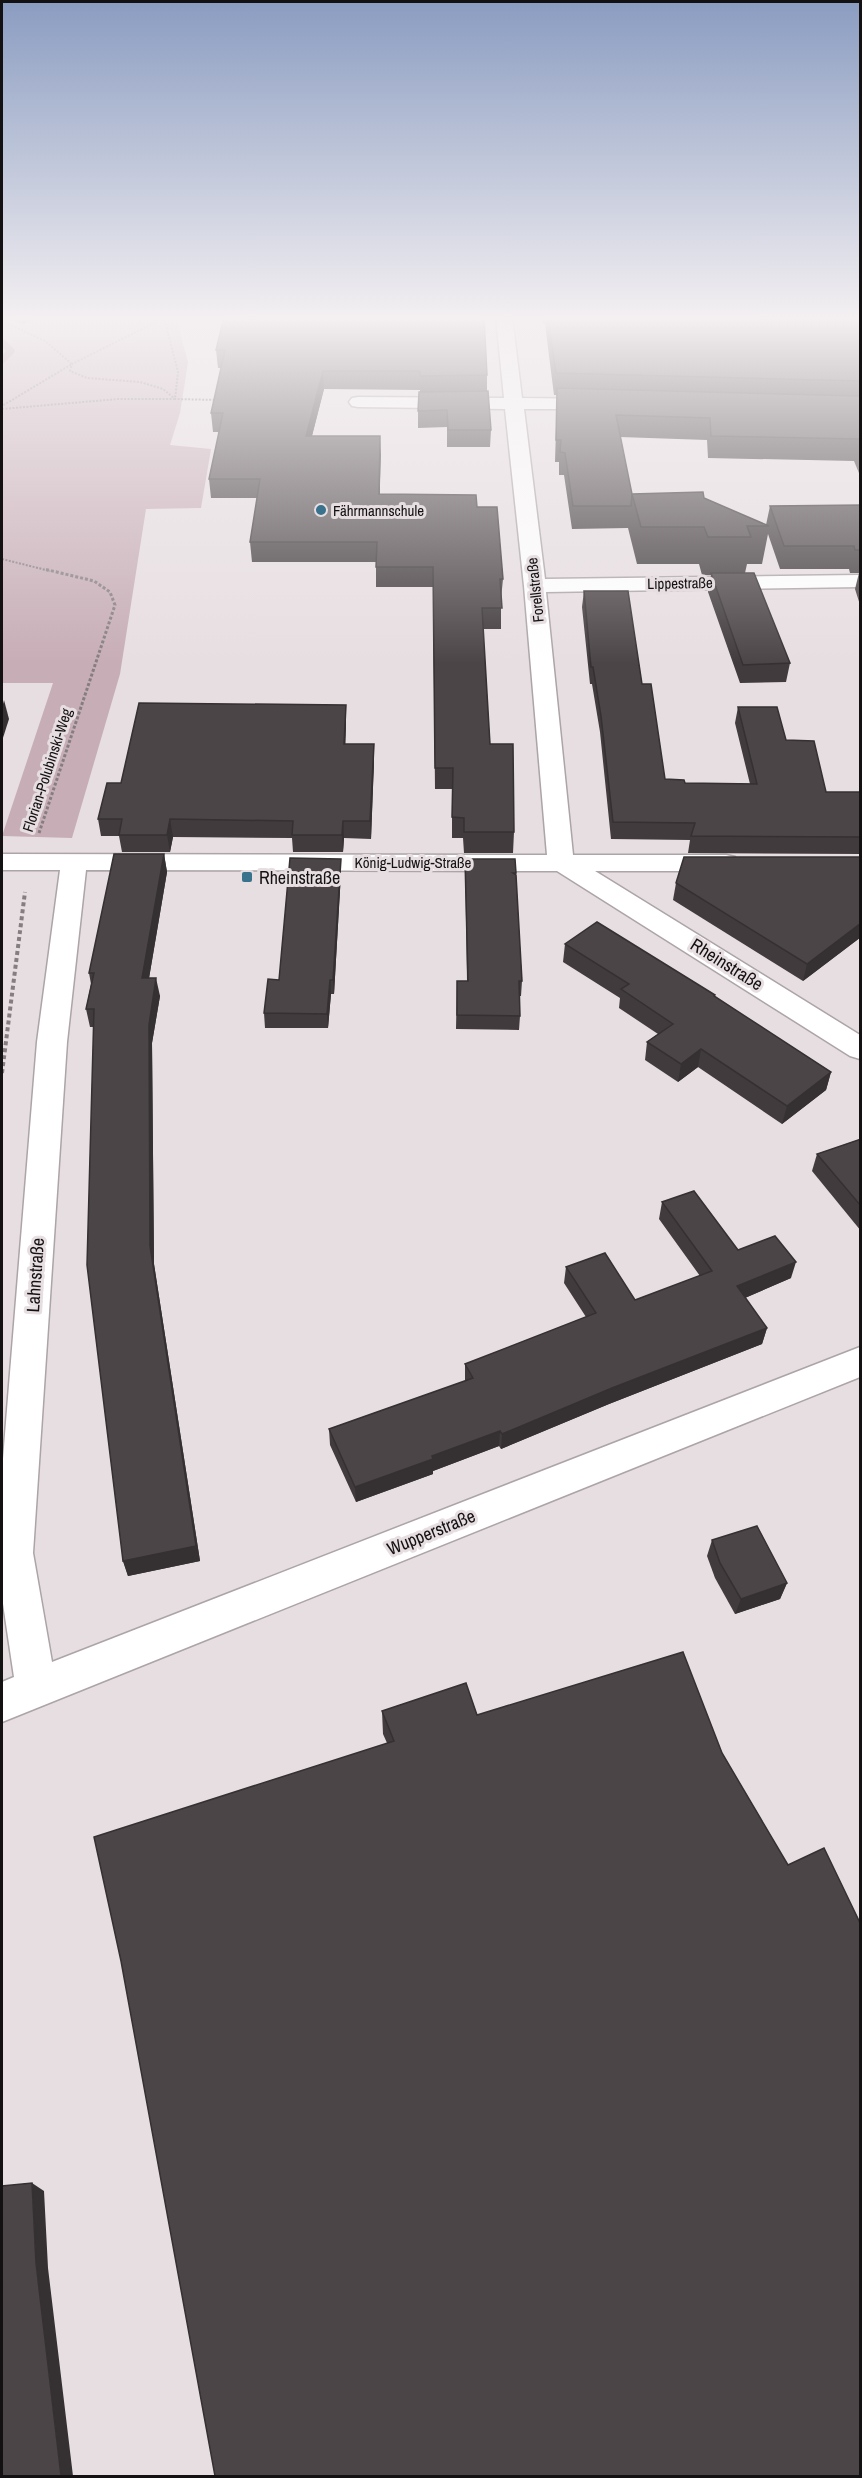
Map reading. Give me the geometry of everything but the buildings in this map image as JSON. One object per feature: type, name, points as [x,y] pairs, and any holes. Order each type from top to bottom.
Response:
[{"type":"street","name":"Forellstraße","points":[[517,433],[535,586],[561,862]]},
{"type":"street","name":"Lippestraße","points":[[535,586],[861,581]]},
{"type":"street","name":"König-Ludwig-Straße","points":[[2,862],[747,864]]},
{"type":"street","name":"Lahnstraße","points":[[36,1688],[14,1553],[52,1042],[74,862]]},
{"type":"street","name":"Rheinstraße","points":[[561,862],[861,1049]]},
{"type":"street","name":"Wupperstraße","points":[[2,1702],[861,1362]]},
{"type":"path","name":"Florian-Polubinski-Weg","points":[[2,559],[94,581],[110,592],[115,605],[29,862],[2,1073]]},
{"type":"shaded area","points":[[2,433],[174,433],[170,445],[211,449],[201,508],[146,509],[120,674],[72,838],[2,836],[53,683],[2,683]]},
{"type":"place","name":"Fährmannschule","points":[[321,510]]},
{"type":"place","name":"Rheinstraße","points":[[247,877]]}]
